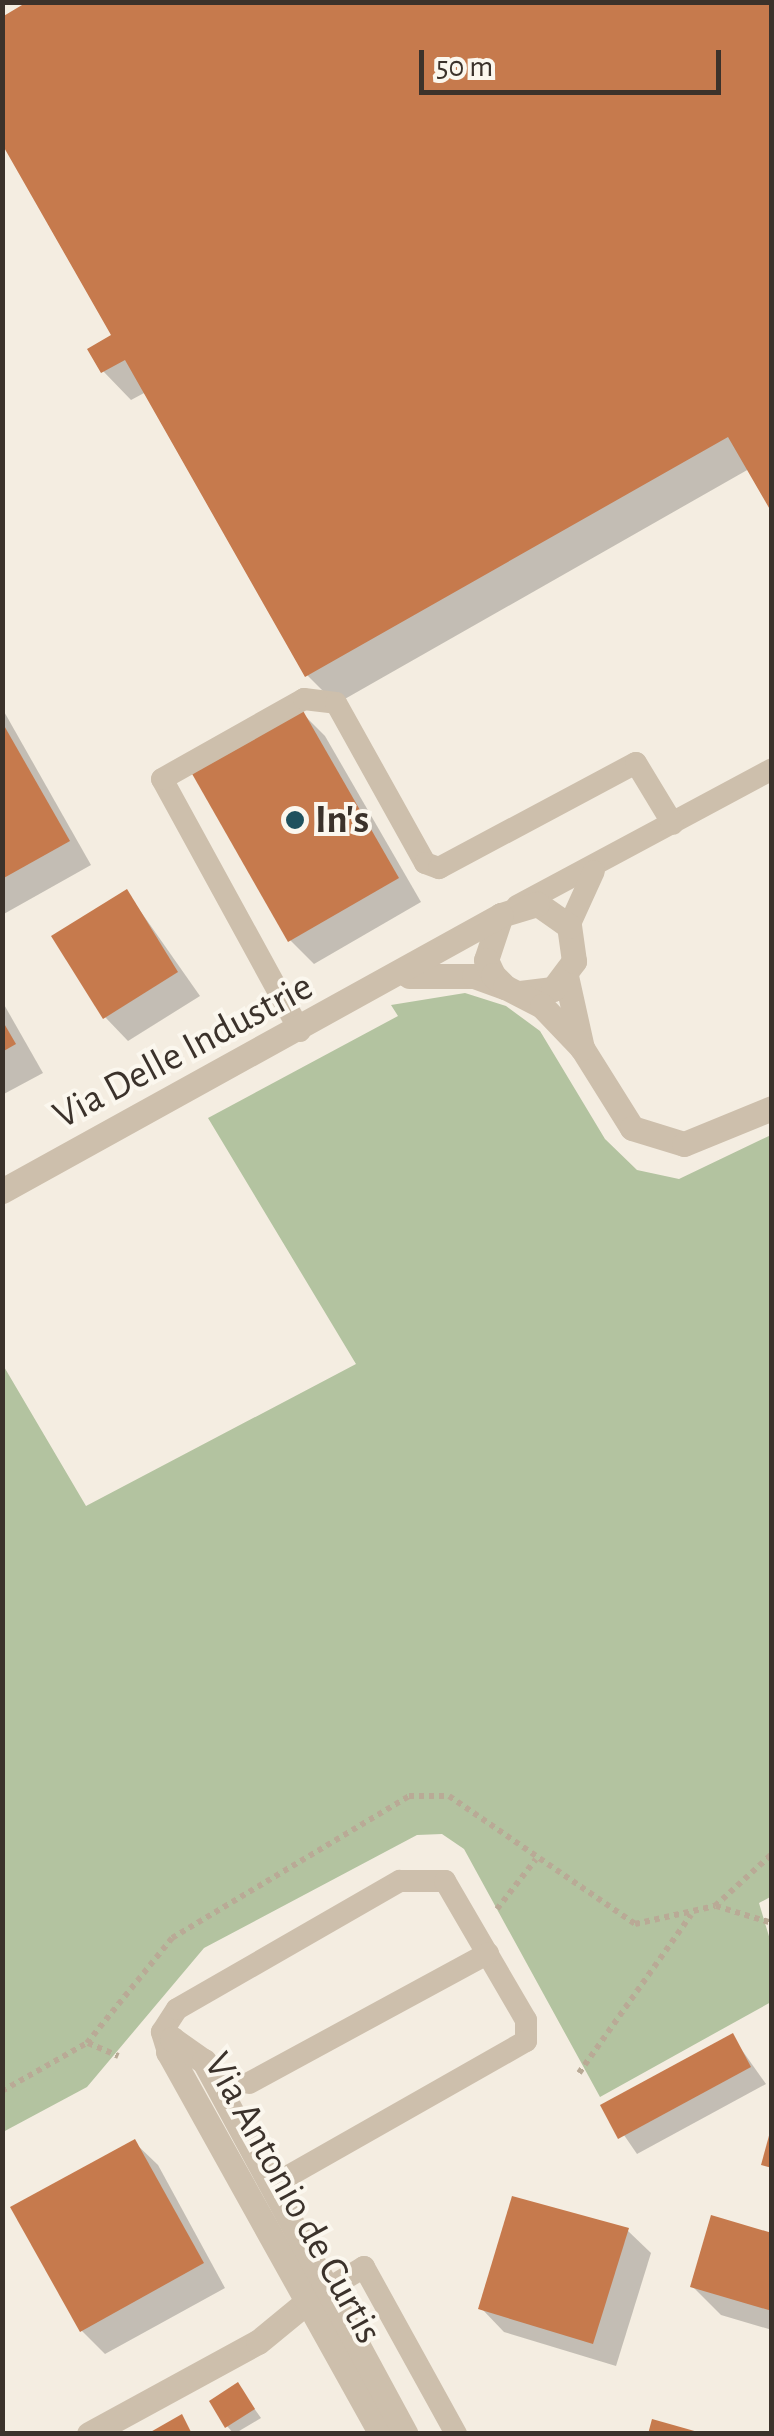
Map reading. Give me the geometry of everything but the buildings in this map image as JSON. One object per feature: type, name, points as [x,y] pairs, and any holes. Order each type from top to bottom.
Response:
[{"type":"street","points":[[566,976],[513,990],[486,960],[509,910],[537,904],[569,926]]},
{"type":"street","name":"Via Delle Industrie","points":[[2,1192],[399,977],[509,910]]},
{"type":"street","name":"Via Delle Industrie","points":[[569,926],[576,944],[566,976],[582,1048],[624,1122],[664,1142],[704,1142],[772,1108]]},
{"type":"street","name":"Via Delle Industrie","points":[[399,977],[443,972],[513,990],[582,1048]]},
{"type":"street","name":"Via Antonio de Curtis","points":[[382,2434],[318,2295],[272,2185],[199,2053],[179,2037],[168,2052],[318,2295],[406,2434]]},
{"type":"street","points":[[89,2434],[258,2342],[318,2295]]},
{"type":"lane","points":[[300,1030],[162,779],[304,699],[326,696],[425,863],[439,868],[636,762],[673,824]]},
{"type":"lane","points":[[509,910],[772,769]]},
{"type":"lane","points":[[569,926],[583,882],[604,862]]},
{"type":"lane","points":[[168,2052],[162,2032],[177,2009],[406,1878],[445,1881],[526,2020],[522,2047],[272,2185]]},
{"type":"lane","points":[[249,2083],[488,1952]]},
{"type":"lane","points":[[318,2295],[364,2267],[456,2434]]},
{"type":"path","points":[[491,1916],[536,1859]]},
{"type":"path","points":[[715,1906],[772,1923]]},
{"type":"path","points":[[580,2073],[692,1913]]},
{"type":"path","points":[[87,2042],[118,2056]]},
{"type":"green space","points":[[465,993],[506,1006],[540,1031],[605,1139],[637,1170],[679,1179],[771,1135],[772,1896],[759,1903],[771,1943],[771,2002],[600,2097],[464,1849],[442,1834],[417,1835],[204,1948],[87,2087],[3,2132],[3,1365],[86,1506],[356,1364],[208,1118],[398,1016],[391,1005]]},
{"type":"place","name":"In's","points":[[295,820]]}]
